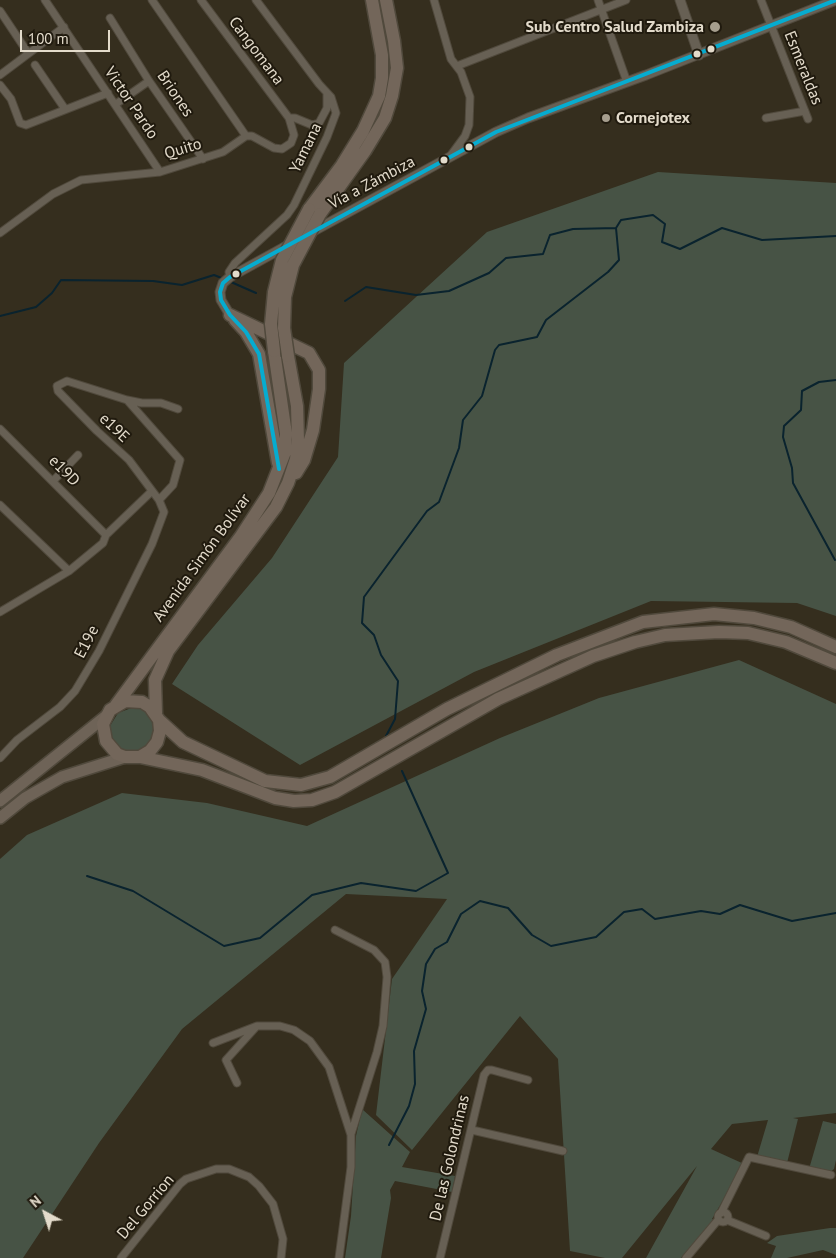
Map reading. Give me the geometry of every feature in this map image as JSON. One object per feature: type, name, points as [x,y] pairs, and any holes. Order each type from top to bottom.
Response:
[{"type":"highway","name":"Avenida Simón Bolívar","points":[[116,705],[251,522],[269,493],[280,469],[285,452],[286,434],[271,324],[274,292],[282,260],[314,212],[363,131],[379,96],[382,78],[382,55],[372,0]]},
{"type":"highway","name":"Avenida Simón Bolívar","points":[[157,716],[156,680],[160,665],[168,651],[276,507],[288,483],[296,460],[298,440],[297,406],[284,328],[285,297],[293,265],[314,212],[365,151],[384,118],[392,96],[397,68],[386,0]]},
{"type":"highway","points":[[230,315],[246,332],[260,354],[280,469]]},
{"type":"highway","points":[[230,315],[309,353],[319,370],[319,389],[309,445],[298,471],[288,483]]},
{"type":"highway","points":[[101,720],[116,705],[133,700],[142,702],[183,742],[265,781],[301,785],[330,777],[447,709],[557,655],[643,622],[680,616],[714,614],[754,618],[791,627],[836,647]]},
{"type":"highway","points":[[179,618],[162,633],[101,710],[101,720],[110,749],[125,757],[140,757],[202,770],[275,798],[294,801],[312,800],[335,792],[498,699],[593,656],[635,642],[665,635],[719,632],[748,633],[786,642],[836,663]]},
{"type":"highway","points":[[140,757],[150,751],[157,742],[160,731],[157,716]]},
{"type":"main road","points":[[0,801],[101,720]]},
{"type":"main road","points":[[0,818],[25,798],[62,777],[125,757]]},
{"type":"street","name":"Victor Pardo","points":[[45,0],[160,172]]},
{"type":"street","points":[[152,0],[246,136],[252,136],[274,148],[282,149],[291,143],[294,135],[288,118],[294,118],[312,125],[319,123],[327,108],[327,94]]},
{"type":"street","name":"Cangomana","points":[[201,0],[288,118]]},
{"type":"street","name":"Yamana","points":[[230,277],[229,272],[235,263],[278,223],[294,205],[334,121],[335,106],[331,97],[256,0]]},
{"type":"street","points":[[434,0],[451,59],[468,87],[469,125],[458,147],[448,159]]},
{"type":"street","points":[[598,0],[627,82],[836,0]]},
{"type":"street","points":[[457,66],[626,0]]},
{"type":"street","points":[[680,0],[699,55]]},
{"type":"street","name":"Esmeraldas","points":[[762,0],[808,119]]},
{"type":"street","points":[[0,11],[28,53]]},
{"type":"street","name":"Briones","points":[[110,18],[149,81],[203,159]]},
{"type":"street","points":[[0,75],[64,27]]},
{"type":"street","points":[[35,65],[65,109]]},
{"type":"street","points":[[116,104],[149,81]]},
{"type":"street","name":"Vía a Zámbiza","points":[[230,277],[496,132],[528,118],[627,82]]},
{"type":"street","points":[[1,88],[11,99],[20,123],[23,125],[108,93]]},
{"type":"street","points":[[766,118],[805,111]]},
{"type":"street","name":"Quito","points":[[0,233],[53,194],[81,180],[160,172],[223,152],[246,136]]},
{"type":"street","points":[[230,277],[223,284],[220,292],[221,300],[230,315]]},
{"type":"street","name":"e19E","points":[[127,400],[67,381],[57,386],[58,391],[97,431],[129,460],[159,500],[164,512]]},
{"type":"street","points":[[127,400],[142,403],[161,402],[178,409]]},
{"type":"street","points":[[127,400],[180,460],[173,484],[159,500]]},
{"type":"street","name":"e19D","points":[[0,429],[54,480],[106,535]]},
{"type":"street","points":[[54,480],[78,455]]},
{"type":"street","points":[[0,612],[51,584],[69,571],[103,543],[106,535],[152,491]]},
{"type":"street","points":[[0,505],[69,571]]},
{"type":"street","name":"E19e","points":[[0,758],[17,740],[60,707],[75,691],[99,651],[152,544],[164,512]]},
{"type":"street","points":[[335,930],[374,950],[385,962],[387,977],[383,1026],[378,1052],[351,1134],[351,1167],[339,1258]]},
{"type":"street","points":[[213,1043],[257,1026],[280,1026],[294,1030],[310,1041],[328,1066],[351,1134]]},
{"type":"street","points":[[237,1083],[226,1060],[257,1026]]},
{"type":"street","name":"De las Golondrinas","points":[[440,1258],[484,1075],[488,1070],[492,1070],[528,1080]]},
{"type":"street","points":[[472,1130],[563,1151]]},
{"type":"street","points":[[686,1258],[720,1216],[749,1157],[831,1175]]},
{"type":"street","name":"Del Gorrion","points":[[121,1258],[180,1184],[216,1169],[229,1169],[249,1177],[273,1204],[283,1238],[281,1258]]},
{"type":"street","points":[[720,1216],[727,1214],[727,1220],[766,1236]]},
{"type":"green space","points":[[658,172],[836,183],[836,616],[797,603],[651,601],[474,672],[300,765],[172,684],[198,645],[272,558],[338,457],[344,363],[487,232]]},
{"type":"green space","points":[[739,660],[836,704],[836,1113],[793,1118],[798,1119],[787,1163],[757,1157],[768,1120],[732,1124],[711,1149],[744,1164],[712,1219],[716,1221],[681,1258],[646,1258],[697,1166],[622,1258],[605,1258],[570,1251],[558,1059],[520,1016],[412,1150],[376,1115],[392,979],[447,899],[346,894],[182,1029],[99,1143],[23,1258],[0,1258],[0,859],[27,835],[122,793],[207,803],[307,826],[500,738],[599,698]]},
{"type":"green space","points":[[134,707],[142,708],[154,718],[156,742],[129,756],[111,742],[110,726],[118,713]]},
{"type":"green space","points":[[362,1109],[410,1152],[402,1167],[455,1176],[452,1192],[395,1181],[390,1190],[391,1198],[381,1258],[345,1258],[351,1216],[356,1136]]},
{"type":"green space","points":[[823,1121],[836,1124],[836,1160],[834,1169],[829,1173],[809,1169]]},
{"type":"green space","points":[[836,1228],[836,1255],[823,1250],[787,1258],[771,1258],[776,1246],[767,1243],[777,1236]]},
{"type":"waterway","points":[[345,301],[366,287],[416,295],[449,291],[489,273],[506,258],[543,254],[550,235],[573,229],[616,228],[621,220],[653,215],[665,224],[662,242],[680,249],[722,228],[762,240],[836,236]]},
{"type":"waterway","points":[[386,736],[395,719],[398,681],[381,655],[374,635],[362,623],[364,597],[427,511],[439,502],[459,448],[463,420],[482,396],[495,350],[499,345],[537,337],[546,320],[608,272],[619,260],[616,228]]},
{"type":"waterway","points":[[0,316],[36,307],[52,293],[61,280],[153,281],[182,285],[214,275],[224,279]]},
{"type":"waterway","points":[[231,282],[256,293]]},
{"type":"waterway","points":[[835,560],[793,483],[792,468],[783,437],[784,426],[801,410],[802,391],[819,382],[836,380]]},
{"type":"waterway","points":[[87,876],[133,891],[224,946],[260,938],[312,895],[361,883],[416,891],[448,873],[402,771]]},
{"type":"waterway","points":[[389,1145],[409,1106],[415,1084],[414,1051],[426,1009],[422,991],[426,964],[435,949],[447,942],[461,914],[480,901],[508,908],[532,935],[551,946],[596,937],[624,912],[642,909],[655,919],[701,911],[720,914],[740,905],[792,921],[836,913]]},
{"type":"transit line","points":[[279,469],[259,354],[246,332],[230,315],[221,300],[220,292],[223,283],[230,277],[496,132],[836,0]]},
{"type":"place","name":"Sub Centro Salud Zambiza","points":[[715,27]]},
{"type":"place","name":"Cornejotex","points":[[606,118]]}]
